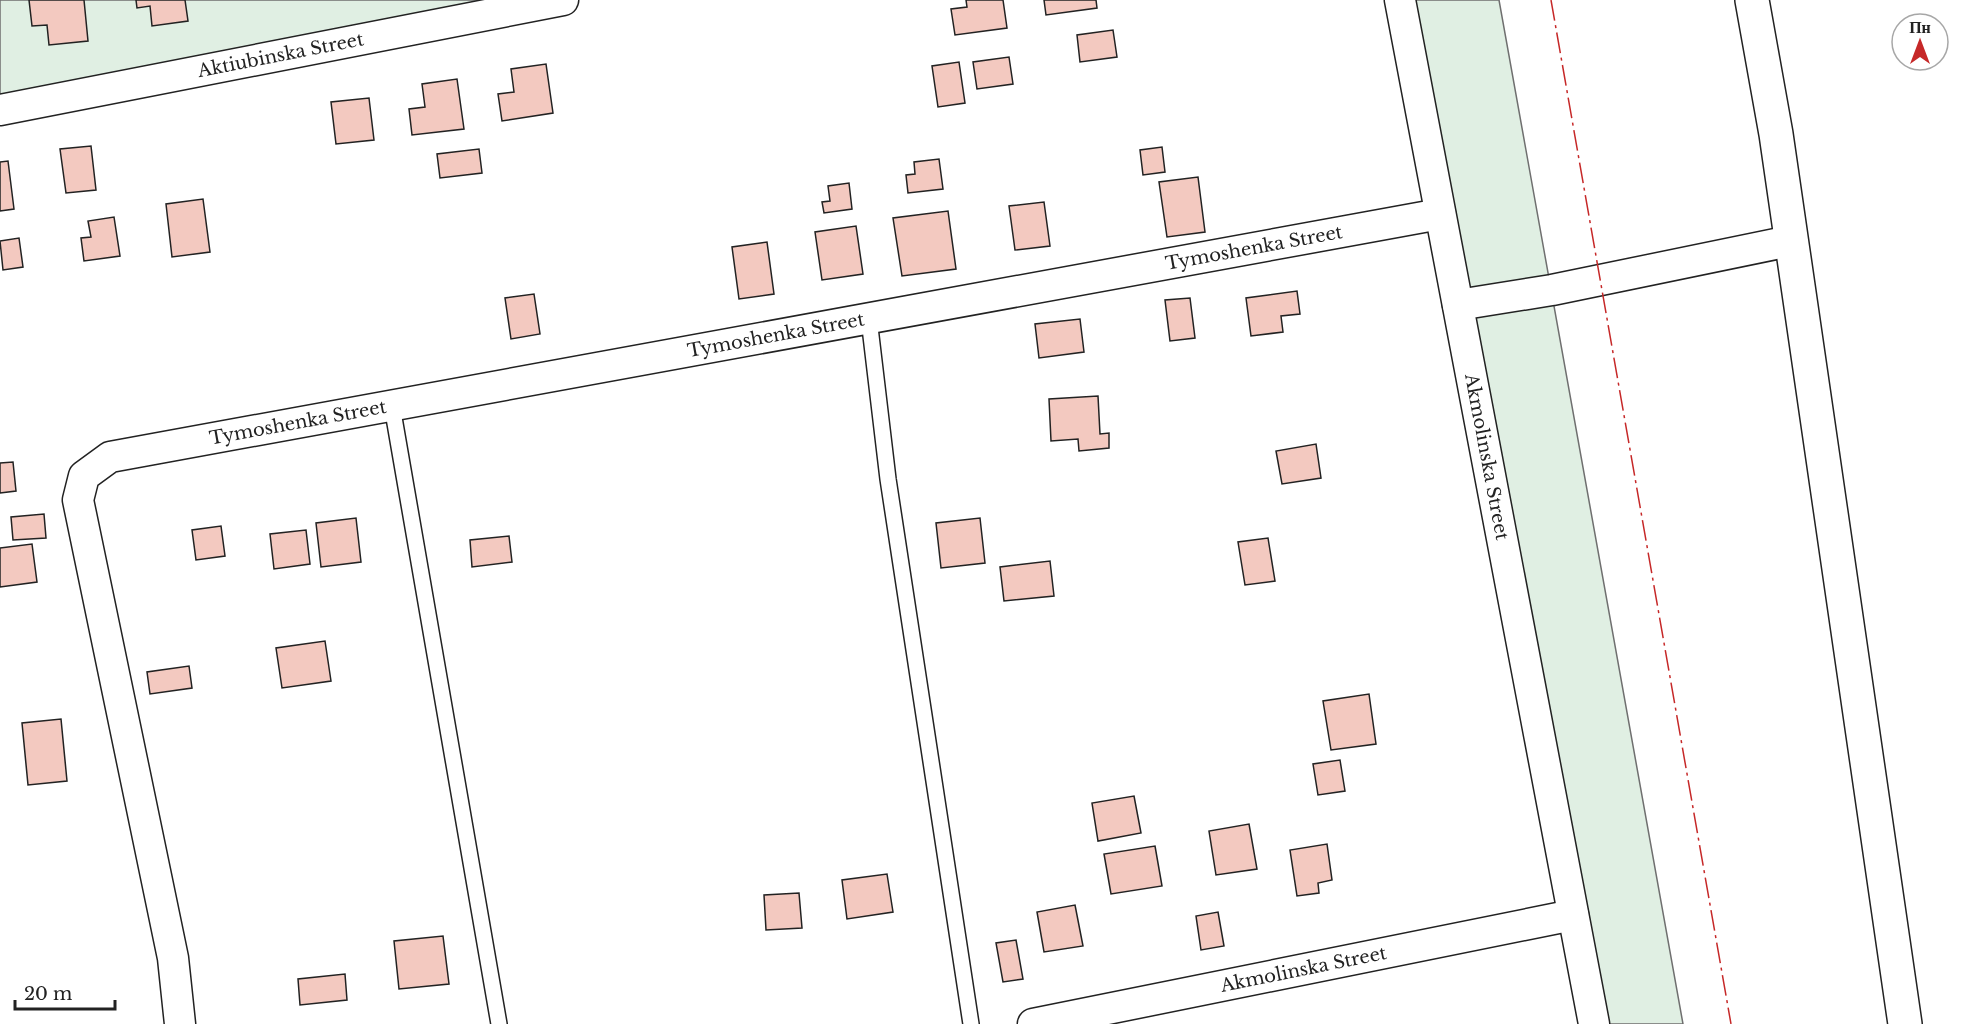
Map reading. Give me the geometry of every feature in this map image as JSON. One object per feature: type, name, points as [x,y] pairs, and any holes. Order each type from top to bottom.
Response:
[{"type":"street","name":"Aktiubinska Street","points":[[0,110],[563,0]]},
{"type":"street","name":"Akmolinska Street","points":[[1400,0],[1594,1024]]},
{"type":"street","points":[[1752,0],[1776,134],[1905,1024]]},
{"type":"street","name":"Tymoshenka Street","points":[[180,1024],[173,958],[78,500],[84,476],[110,457],[1440,214]]},
{"type":"street","points":[[1458,305],[1552,290],[1790,241]]},
{"type":"street","name":"Akmolinska Street","points":[[1033,1024],[1573,915]]},
{"type":"lane","points":[[869,319],[890,491],[971,1024]]},
{"type":"lane","points":[[392,406],[499,1024]]},
{"type":"green space","points":[[0,0],[563,0],[0,110]]},
{"type":"green space","points":[[1400,0],[1499,0],[1683,1024],[1594,1024]]},
{"type":"building","points":[[29,0],[84,0],[88,41],[49,45],[47,25],[32,26]]},
{"type":"building","points":[[136,0],[185,0],[188,21],[152,26],[150,6],[137,8]]},
{"type":"building","points":[[966,0],[1003,0],[1007,28],[955,35],[951,9],[967,7]]},
{"type":"building","points":[[1044,0],[1096,0],[1097,8],[1046,15]]},
{"type":"building","points":[[1113,30],[1117,57],[1080,62],[1077,35]]},
{"type":"building","points":[[1009,57],[1013,84],[977,89],[973,62]]},
{"type":"building","points":[[959,62],[965,103],[938,107],[932,66]]},
{"type":"building","points":[[546,64],[553,113],[502,121],[498,94],[514,92],[511,69]]},
{"type":"building","points":[[457,79],[464,129],[412,135],[409,109],[425,107],[422,84]]},
{"type":"building","points":[[369,98],[374,140],[336,144],[331,102]]},
{"type":"building","points":[[91,146],[96,190],[66,193],[60,149]]},
{"type":"building","points":[[1162,147],[1165,172],[1143,175],[1140,150]]},
{"type":"building","points":[[479,149],[482,173],[440,178],[437,154]]},
{"type":"building","points":[[939,159],[943,189],[908,193],[906,175],[915,174],[914,162]]},
{"type":"building","points":[[8,161],[14,209],[0,211],[0,162]]},
{"type":"building","points":[[1198,177],[1205,232],[1167,237],[1159,182]]},
{"type":"building","points":[[849,183],[852,209],[824,213],[822,202],[830,201],[828,186]]},
{"type":"building","points":[[203,199],[210,252],[172,257],[166,204]]},
{"type":"building","points":[[1044,202],[1050,246],[1015,250],[1009,206]]},
{"type":"building","points":[[948,211],[956,269],[902,276],[893,218]]},
{"type":"building","points":[[114,217],[120,256],[84,261],[81,238],[91,237],[88,221]]},
{"type":"building","points":[[856,226],[863,274],[822,280],[815,232]]},
{"type":"building","points":[[19,238],[23,267],[3,270],[0,241]]},
{"type":"building","points":[[767,242],[774,294],[739,299],[732,247]]},
{"type":"building","points":[[1297,291],[1300,314],[1281,316],[1283,332],[1251,336],[1246,298]]},
{"type":"building","points":[[534,294],[540,334],[511,339],[505,298]]},
{"type":"building","points":[[1190,298],[1195,338],[1170,341],[1165,300]]},
{"type":"building","points":[[1080,319],[1084,352],[1039,358],[1035,324]]},
{"type":"building","points":[[1098,396],[1100,434],[1109,433],[1109,448],[1079,451],[1078,439],[1051,441],[1049,399]]},
{"type":"building","points":[[1316,444],[1321,478],[1282,484],[1276,451]]},
{"type":"building","points":[[13,462],[16,491],[0,493],[0,463]]},
{"type":"building","points":[[44,514],[46,538],[13,540],[11,517]]},
{"type":"building","points":[[356,518],[361,562],[321,567],[316,523]]},
{"type":"building","points":[[980,518],[985,563],[941,568],[936,523]]},
{"type":"building","points":[[221,526],[225,556],[196,560],[192,530]]},
{"type":"building","points":[[306,530],[310,564],[274,569],[270,534]]},
{"type":"building","points":[[509,536],[512,562],[472,567],[470,540]]},
{"type":"building","points":[[1268,538],[1275,581],[1245,585],[1238,542]]},
{"type":"building","points":[[32,544],[37,582],[0,587],[0,548]]},
{"type":"building","points":[[1050,561],[1054,596],[1004,601],[1000,567]]},
{"type":"building","points":[[325,641],[331,681],[282,688],[276,648]]},
{"type":"building","points":[[189,666],[192,688],[150,694],[147,672]]},
{"type":"building","points":[[1369,694],[1376,744],[1331,750],[1323,701]]},
{"type":"building","points":[[61,719],[67,781],[28,785],[22,723]]},
{"type":"building","points":[[1340,760],[1345,791],[1318,795],[1313,764]]},
{"type":"building","points":[[1134,796],[1141,833],[1098,841],[1092,803]]},
{"type":"building","points":[[1249,824],[1257,869],[1216,875],[1209,831]]},
{"type":"building","points":[[1327,844],[1332,880],[1318,883],[1319,893],[1297,896],[1290,850]]},
{"type":"building","points":[[1155,846],[1162,886],[1111,894],[1104,854]]},
{"type":"building","points":[[887,874],[893,912],[847,919],[842,880]]},
{"type":"building","points":[[799,893],[802,928],[766,930],[764,895]]},
{"type":"building","points":[[1075,905],[1083,946],[1044,952],[1037,912]]},
{"type":"building","points":[[1218,912],[1224,946],[1201,950],[1196,916]]},
{"type":"building","points":[[443,936],[449,984],[399,989],[394,941]]},
{"type":"building","points":[[1016,940],[1023,979],[1003,982],[996,943]]},
{"type":"building","points":[[345,974],[347,1000],[300,1005],[298,979]]},
{"type":"power","points":[[1551,0],[1731,1024]]}]
